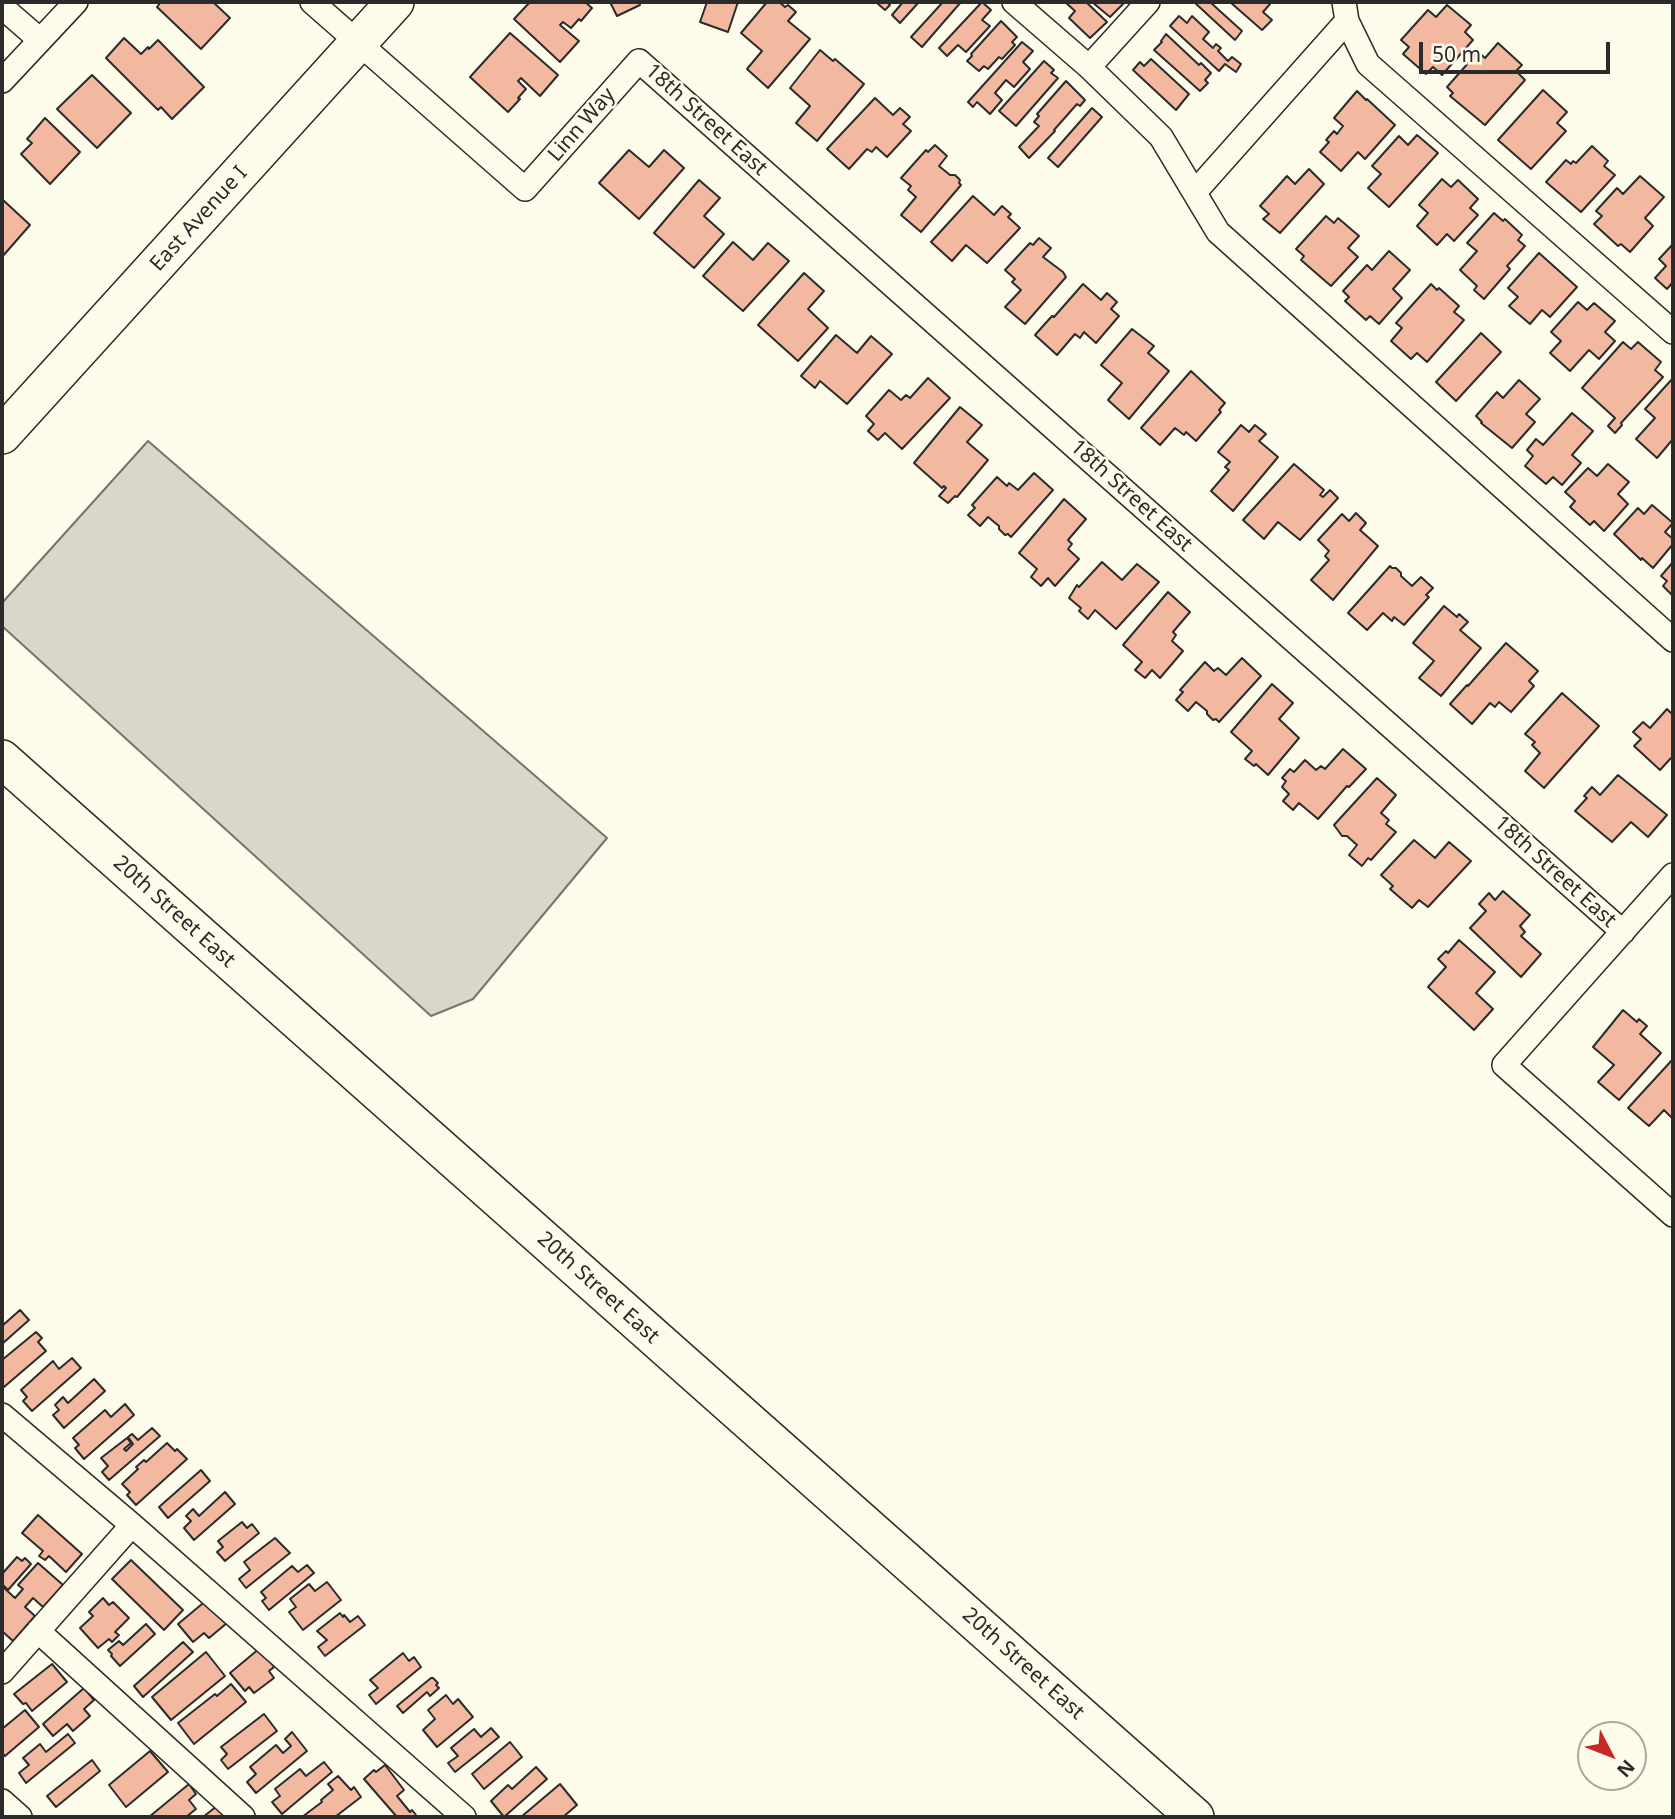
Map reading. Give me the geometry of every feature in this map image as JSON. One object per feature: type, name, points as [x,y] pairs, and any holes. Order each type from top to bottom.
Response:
[{"type":"main road","name":"East Avenue I","points":[[2,435],[395,2]]},
{"type":"main road","name":"20th Street East","points":[[2,759],[1195,1817]]},
{"type":"street","points":[[2,81],[76,2]]},
{"type":"street","points":[[312,2],[359,43]]},
{"type":"street","points":[[1014,2],[1089,67],[1161,137],[1218,232],[1673,640]]},
{"type":"street","points":[[1089,67],[1148,2]]},
{"type":"street","points":[[2,6],[40,40]]},
{"type":"street","points":[[1195,191],[1345,11],[1368,64],[1673,332]]},
{"type":"street","name":"Linn Way","points":[[359,43],[525,189],[639,61]]},
{"type":"street","name":"18th Street East","points":[[639,61],[1623,932]]},
{"type":"street","points":[[1673,875],[1504,1065],[1673,1215]]},
{"type":"street","points":[[2,1415],[132,1525],[464,1817]]},
{"type":"street","points":[[2,1672],[132,1525]]},
{"type":"street","points":[[38,1631],[243,1817]]},
{"type":"street","points":[[2,1801],[20,1817]]},
{"type":"shaded area","points":[[148,441],[607,838],[473,999],[431,1016],[2,626],[2,603]]},
{"type":"building","points":[[161,2],[213,2],[230,18],[201,49],[157,7]]},
{"type":"building","points":[[530,2],[585,2],[592,8],[571,28],[563,22],[560,25],[579,41],[560,62],[514,19]]},
{"type":"building","points":[[610,2],[639,2],[640,5],[617,16]]},
{"type":"building","points":[[707,2],[738,2],[728,32],[700,22]]},
{"type":"building","points":[[767,2],[779,2],[785,7],[788,5],[796,12],[788,21],[810,39],[768,88],[747,69],[762,51],[741,33]]},
{"type":"building","points":[[878,2],[887,2],[890,5],[885,10]]},
{"type":"building","points":[[903,2],[919,2],[900,23],[892,15]]},
{"type":"building","points":[[943,2],[961,2],[922,47],[911,37]]},
{"type":"building","points":[[982,2],[991,10],[982,20],[990,26],[966,52],[958,45],[947,56],[939,48]]},
{"type":"building","points":[[1065,2],[1086,2],[1107,22],[1090,38],[1069,18],[1075,11]]},
{"type":"building","points":[[1092,2],[1125,2],[1110,17]]},
{"type":"building","points":[[1194,2],[1210,2],[1242,31],[1235,40]]},
{"type":"building","points":[[1230,2],[1268,2],[1270,4],[1263,12],[1272,20],[1262,30]]},
{"type":"building","points":[[1447,5],[1471,25],[1465,32],[1473,40],[1442,75],[1433,67],[1426,74],[1403,54],[1409,47],[1401,40],[1428,10],[1436,17]]},
{"type":"building","points":[[1179,16],[1187,23],[1192,16],[1209,32],[1203,39],[1213,48],[1216,44],[1221,48],[1218,51],[1228,61],[1232,57],[1241,64],[1236,72],[1225,64],[1219,71],[1170,26]]},
{"type":"building","points":[[1001,21],[1017,37],[1012,42],[1015,45],[1002,59],[999,57],[988,69],[984,66],[979,71],[967,61]]},
{"type":"building","points":[[510,33],[558,75],[540,96],[521,78],[518,81],[526,89],[508,112],[470,77]]},
{"type":"building","points":[[1166,34],[1211,73],[1205,80],[1208,83],[1200,91],[1154,50]]},
{"type":"building","points":[[124,38],[141,54],[158,40],[204,87],[172,119],[161,107],[158,110],[106,58]]},
{"type":"building","points":[[1022,42],[1033,51],[1023,62],[1030,69],[1014,87],[1006,80],[995,93],[1002,100],[990,114],[977,102],[973,107],[968,102]]},
{"type":"building","points":[[1498,43],[1522,65],[1516,71],[1525,80],[1485,125],[1450,96],[1453,93],[1447,87],[1478,52],[1485,58]]},
{"type":"building","points":[[820,50],[864,84],[817,141],[796,123],[810,106],[790,88]]},
{"type":"building","points":[[1151,59],[1189,94],[1176,110],[1133,70],[1140,62],[1144,66]]},
{"type":"building","points":[[1044,61],[1054,70],[1051,73],[1058,78],[1016,126],[999,111]]},
{"type":"building","points":[[92,75],[131,113],[97,148],[57,109]]},
{"type":"building","points":[[1066,81],[1085,100],[1080,106],[1077,104],[1029,158],[1019,147],[1039,126],[1034,122],[1039,116],[1037,114]]},
{"type":"building","points":[[1543,90],[1567,112],[1557,123],[1566,131],[1531,169],[1498,140]]},
{"type":"building","points":[[1357,91],[1395,125],[1365,159],[1358,152],[1341,171],[1320,152],[1329,142],[1326,140],[1334,131],[1337,134],[1343,126],[1334,118]]},
{"type":"building","points":[[875,98],[893,115],[900,108],[910,117],[903,124],[911,131],[887,157],[876,147],[872,152],[867,149],[849,169],[827,149]]},
{"type":"building","points":[[1092,108],[1102,117],[1058,167],[1048,158]]},
{"type":"building","points":[[45,118],[80,152],[50,184],[21,154],[32,143],[27,139]]},
{"type":"building","points":[[1417,135],[1438,153],[1389,207],[1368,188],[1381,174],[1372,166],[1399,136],[1408,145]]},
{"type":"building","points":[[935,145],[947,156],[939,166],[950,175],[955,175],[961,185],[921,232],[901,215],[916,197],[908,190],[911,186],[901,178],[926,150],[928,152]]},
{"type":"building","points":[[1592,146],[1608,161],[1604,166],[1615,175],[1581,212],[1546,182],[1566,160],[1571,164],[1573,161],[1576,163]]},
{"type":"building","points":[[629,150],[649,167],[664,150],[684,168],[639,219],[599,183]]},
{"type":"building","points":[[1309,169],[1324,184],[1280,233],[1263,219],[1269,214],[1260,206],[1287,176],[1295,184]]},
{"type":"building","points":[[1640,176],[1664,197],[1645,218],[1653,226],[1630,252],[1621,244],[1618,246],[1594,224],[1602,216],[1596,211],[1617,188],[1623,194]]},
{"type":"building","points":[[1442,179],[1451,187],[1458,180],[1478,199],[1470,208],[1478,215],[1454,241],[1447,234],[1437,245],[1417,226],[1428,213],[1419,205]]},
{"type":"building","points":[[699,180],[720,198],[704,216],[724,234],[694,268],[654,233]]},
{"type":"building","points":[[973,196],[994,215],[1002,206],[1011,214],[1008,217],[1020,228],[987,263],[966,245],[952,261],[931,242]]},
{"type":"building","points":[[2,199],[30,225],[2,257]]},
{"type":"building","points":[[1494,213],[1522,235],[1518,240],[1525,246],[1507,266],[1510,269],[1484,299],[1474,290],[1477,286],[1460,270],[1477,251],[1467,243]]},
{"type":"building","points":[[1326,216],[1334,223],[1338,218],[1359,236],[1348,248],[1358,257],[1331,286],[1301,260],[1304,256],[1296,249]]},
{"type":"building","points":[[1039,238],[1051,248],[1043,257],[1066,277],[1025,324],[1005,307],[1021,290],[1012,282],[1015,279],[1005,270],[1030,243],[1033,245]]},
{"type":"building","points":[[733,242],[753,260],[768,243],[789,261],[743,311],[703,276]]},
{"type":"building","points":[[1673,244],[1673,282],[1667,289],[1655,278],[1666,266],[1659,259]]},
{"type":"building","points":[[1389,251],[1410,270],[1393,289],[1402,298],[1379,324],[1370,316],[1366,320],[1345,301],[1349,297],[1343,291],[1367,265],[1372,270]]},
{"type":"building","points":[[1539,253],[1577,287],[1550,317],[1542,310],[1530,324],[1509,306],[1518,297],[1508,288]]},
{"type":"building","points":[[804,273],[824,291],[808,309],[828,328],[798,361],[758,325]]},
{"type":"building","points":[[1083,284],[1101,300],[1107,293],[1117,302],[1111,309],[1119,316],[1096,343],[1084,332],[1080,338],[1075,334],[1057,355],[1035,335]]},
{"type":"building","points":[[1431,284],[1459,306],[1454,312],[1464,320],[1427,362],[1417,353],[1411,359],[1391,341],[1402,328],[1396,323]]},
{"type":"building","points":[[1578,302],[1587,310],[1594,303],[1615,321],[1605,332],[1615,341],[1599,359],[1589,350],[1570,371],[1550,353],[1561,341],[1551,332]]},
{"type":"building","points":[[1132,329],[1154,346],[1148,353],[1169,371],[1129,419],[1108,400],[1122,383],[1101,365]]},
{"type":"building","points":[[1481,333],[1501,352],[1456,401],[1436,382]]},
{"type":"building","points":[[836,335],[857,353],[871,336],[892,354],[847,404],[820,381],[815,388],[801,376]]},
{"type":"building","points":[[1623,342],[1631,349],[1638,342],[1661,362],[1655,370],[1663,377],[1615,433],[1608,426],[1615,418],[1582,388]]},
{"type":"building","points":[[1191,371],[1225,403],[1219,410],[1221,412],[1196,441],[1186,432],[1184,435],[1175,428],[1160,445],[1141,428]]},
{"type":"building","points":[[928,378],[950,398],[902,449],[885,433],[878,440],[868,431],[874,424],[866,416],[889,390],[901,400],[906,395],[910,398]]},
{"type":"building","points":[[1673,378],[1673,439],[1657,458],[1636,439],[1655,418],[1645,409]]},
{"type":"building","points":[[1519,380],[1540,399],[1526,414],[1535,422],[1512,448],[1476,416],[1497,392],[1503,398]]},
{"type":"building","points":[[960,407],[982,425],[967,442],[988,460],[957,497],[948,503],[939,496],[946,488],[942,488],[914,463]]},
{"type":"building","points":[[1572,413],[1593,431],[1572,455],[1581,463],[1562,485],[1553,477],[1546,484],[1525,466],[1533,456],[1527,450],[1536,439],[1543,445]]},
{"type":"building","points":[[1241,425],[1249,432],[1255,425],[1266,434],[1259,441],[1278,457],[1233,511],[1211,491],[1229,470],[1225,467],[1230,462],[1218,452]]},
{"type":"building","points":[[1294,464],[1324,490],[1320,495],[1323,497],[1330,490],[1338,498],[1300,540],[1278,522],[1264,539],[1243,520]]},
{"type":"building","points":[[1608,464],[1629,482],[1618,494],[1628,504],[1604,531],[1594,521],[1590,525],[1570,507],[1575,501],[1565,492],[1588,468],[1597,476]]},
{"type":"building","points":[[1034,473],[1053,490],[1011,537],[1005,535],[988,517],[980,526],[968,515],[975,508],[972,505],[997,477],[1007,486],[1009,483],[1018,490]]},
{"type":"building","points":[[1064,499],[1086,519],[1068,540],[1072,544],[1068,549],[1079,559],[1055,586],[1048,578],[1041,586],[1031,577],[1037,569],[1019,553]]},
{"type":"building","points":[[1652,505],[1673,523],[1665,532],[1673,539],[1673,544],[1653,568],[1614,534],[1638,508],[1644,514]]},
{"type":"building","points":[[1356,513],[1366,523],[1360,530],[1378,546],[1333,600],[1311,580],[1329,560],[1325,556],[1329,551],[1318,540],[1342,514],[1349,521]]},
{"type":"building","points":[[1102,562],[1122,580],[1137,564],[1159,582],[1116,629],[1095,610],[1088,619],[1079,611],[1081,608],[1069,598],[1077,585],[1079,587]]},
{"type":"building","points":[[1673,562],[1673,596],[1663,586],[1667,581],[1661,576]]},
{"type":"building","points":[[1390,566],[1396,568],[1412,586],[1421,577],[1433,588],[1426,595],[1429,597],[1404,625],[1394,617],[1392,621],[1383,613],[1367,630],[1348,613]]},
{"type":"building","points":[[1168,592],[1190,612],[1173,632],[1176,635],[1172,641],[1183,651],[1160,678],[1152,670],[1145,678],[1135,670],[1142,662],[1123,645]]},
{"type":"building","points":[[1444,606],[1468,622],[1460,630],[1481,648],[1441,696],[1419,678],[1434,661],[1413,643]]},
{"type":"building","points":[[1506,643],[1538,671],[1529,681],[1534,686],[1511,712],[1499,702],[1495,707],[1490,703],[1472,724],[1450,704]]},
{"type":"building","points":[[1242,658],[1261,676],[1219,722],[1213,720],[1196,702],[1188,711],[1176,700],[1183,692],[1180,690],[1205,662],[1214,671],[1218,668],[1226,675]]},
{"type":"building","points":[[1272,684],[1293,703],[1279,719],[1299,738],[1268,775],[1256,764],[1254,766],[1245,759],[1252,751],[1231,732]]},
{"type":"building","points":[[1562,693],[1599,726],[1544,788],[1525,771],[1540,753],[1532,745],[1535,742],[1525,734]]},
{"type":"building","points":[[1667,709],[1673,715],[1673,760],[1671,758],[1660,770],[1634,746],[1641,739],[1633,732],[1643,722],[1650,728]]},
{"type":"building","points":[[1343,749],[1366,769],[1318,819],[1299,803],[1293,810],[1283,801],[1289,794],[1282,787],[1286,781],[1282,778],[1290,769],[1294,772],[1305,760],[1316,770],[1321,766],[1325,769]]},
{"type":"building","points":[[1618,775],[1667,815],[1648,837],[1631,822],[1612,842],[1575,811],[1587,798],[1584,796],[1592,787],[1600,795]]},
{"type":"building","points":[[1377,778],[1396,795],[1381,813],[1389,820],[1386,824],[1396,832],[1371,860],[1368,858],[1362,866],[1349,855],[1357,845],[1347,836],[1342,836],[1334,825]]},
{"type":"building","points":[[1414,840],[1435,858],[1449,842],[1471,861],[1428,907],[1419,900],[1412,908],[1390,889],[1393,886],[1381,875]]},
{"type":"building","points":[[1503,891],[1530,915],[1520,926],[1525,932],[1521,936],[1541,954],[1521,977],[1470,928],[1486,911],[1479,904],[1489,893],[1495,900]]},
{"type":"building","points":[[1459,940],[1495,972],[1476,993],[1493,1009],[1474,1030],[1428,987],[1446,967],[1438,959],[1446,951],[1448,953]]},
{"type":"building","points":[[1623,1010],[1637,1022],[1639,1019],[1647,1026],[1640,1034],[1661,1053],[1619,1100],[1598,1082],[1614,1065],[1593,1047]]},
{"type":"building","points":[[1673,1059],[1673,1119],[1664,1110],[1649,1126],[1628,1108]]},
{"type":"building","points":[[20,1310],[29,1320],[2,1344],[2,1326]]},
{"type":"building","points":[[36,1332],[42,1338],[38,1342],[46,1351],[4,1387],[2,1360]]},
{"type":"building","points":[[72,1358],[81,1368],[32,1411],[23,1401],[27,1397],[21,1390],[53,1361],[59,1369]]},
{"type":"building","points":[[94,1379],[105,1391],[64,1428],[53,1415],[59,1410],[55,1405],[63,1397],[68,1403]]},
{"type":"building","points":[[125,1404],[134,1415],[84,1459],[75,1448],[79,1445],[73,1438],[105,1410],[111,1417]]},
{"type":"building","points":[[152,1428],[160,1436],[109,1480],[102,1472],[108,1466],[101,1458],[127,1438],[131,1443],[124,1449],[126,1451],[133,1444],[128,1437],[132,1434],[138,1440]]},
{"type":"building","points":[[167,1443],[187,1459],[136,1505],[127,1495],[130,1492],[122,1484],[138,1469],[136,1467],[144,1460],[146,1462]]},
{"type":"building","points":[[201,1470],[210,1481],[168,1518],[159,1507]]},
{"type":"building","points":[[225,1492],[235,1504],[194,1540],[184,1528],[191,1521],[186,1516],[193,1509],[199,1516]]},
{"type":"building","points":[[38,1515],[82,1554],[66,1572],[49,1556],[45,1560],[39,1556],[43,1551],[22,1533]]},
{"type":"building","points":[[242,1522],[247,1528],[252,1524],[259,1533],[225,1561],[217,1552],[223,1547],[218,1541]]},
{"type":"building","points":[[275,1538],[290,1553],[246,1588],[239,1579],[250,1570],[244,1562]]},
{"type":"building","points":[[17,1557],[22,1561],[25,1558],[31,1564],[8,1590],[2,1584],[2,1574]]},
{"type":"building","points":[[131,1560],[183,1610],[164,1630],[112,1579]]},
{"type":"building","points":[[38,1563],[63,1585],[43,1607],[33,1598],[25,1607],[35,1616],[13,1641],[2,1631],[2,1586],[15,1598],[23,1589],[18,1585]]},
{"type":"building","points":[[307,1565],[314,1573],[269,1610],[262,1601],[266,1598],[261,1592],[292,1566],[298,1572]]},
{"type":"building","points":[[327,1582],[341,1600],[303,1630],[289,1612],[296,1607],[290,1599],[309,1584],[315,1591]]},
{"type":"building","points":[[103,1598],[109,1605],[113,1602],[129,1618],[115,1632],[119,1635],[112,1642],[109,1639],[98,1648],[80,1628],[93,1616],[89,1612]]},
{"type":"building","points":[[208,1599],[227,1623],[209,1638],[204,1633],[193,1642],[178,1624]]},
{"type":"building","points":[[340,1613],[350,1622],[358,1616],[365,1625],[325,1656],[318,1647],[327,1640],[317,1631]]},
{"type":"building","points":[[146,1624],[155,1634],[120,1666],[108,1650],[119,1641],[123,1645]]},
{"type":"building","points":[[183,1642],[193,1652],[143,1697],[134,1686]]},
{"type":"building","points":[[260,1648],[274,1667],[269,1671],[274,1678],[254,1693],[249,1687],[245,1691],[230,1673]]},
{"type":"building","points":[[206,1652],[225,1676],[171,1720],[152,1697]]},
{"type":"building","points":[[403,1653],[409,1661],[414,1657],[421,1667],[376,1704],[369,1695],[378,1688],[370,1680]]},
{"type":"building","points":[[52,1664],[67,1682],[32,1711],[14,1694]]},
{"type":"building","points":[[431,1678],[438,1683],[436,1685],[439,1688],[430,1696],[427,1692],[403,1713],[397,1706]]},
{"type":"building","points":[[231,1684],[246,1702],[194,1744],[178,1723]]},
{"type":"building","points":[[84,1688],[94,1700],[84,1709],[90,1716],[73,1731],[67,1724],[53,1736],[43,1724]]},
{"type":"building","points":[[446,1695],[453,1704],[458,1699],[473,1717],[437,1747],[423,1730],[435,1719],[428,1710]]},
{"type":"building","points":[[25,1710],[39,1727],[5,1756],[2,1753],[2,1729]]},
{"type":"building","points":[[264,1714],[277,1731],[228,1769],[221,1760],[227,1754],[221,1747]]},
{"type":"building","points":[[491,1728],[499,1737],[455,1772],[448,1763],[458,1756],[451,1748],[474,1729],[481,1737]]},
{"type":"building","points":[[292,1732],[307,1751],[256,1793],[247,1782],[256,1774],[250,1767],[276,1745],[283,1753],[291,1746],[285,1739]]},
{"type":"building","points":[[68,1734],[75,1743],[26,1783],[19,1773],[29,1765],[23,1758],[40,1744],[46,1752]]},
{"type":"building","points":[[510,1742],[522,1757],[484,1789],[472,1774]]},
{"type":"building","points":[[150,1751],[168,1772],[126,1807],[109,1785]]},
{"type":"building","points":[[92,1760],[100,1771],[56,1807],[47,1796]]},
{"type":"building","points":[[324,1762],[332,1772],[282,1814],[272,1802],[280,1796],[275,1789],[300,1769],[306,1776]]},
{"type":"building","points":[[385,1765],[404,1790],[397,1796],[416,1817],[397,1817],[364,1779]]},
{"type":"building","points":[[536,1767],[547,1779],[504,1817],[491,1801],[508,1785],[512,1789]]},
{"type":"building","points":[[338,1776],[351,1790],[354,1787],[361,1797],[335,1817],[302,1817],[333,1790],[328,1784]]},
{"type":"building","points":[[189,1784],[196,1794],[189,1800],[196,1809],[186,1817],[149,1817]]},
{"type":"building","points":[[560,1784],[577,1805],[563,1817],[521,1817]]},
{"type":"building","points":[[217,1806],[225,1817],[203,1817]]}]
